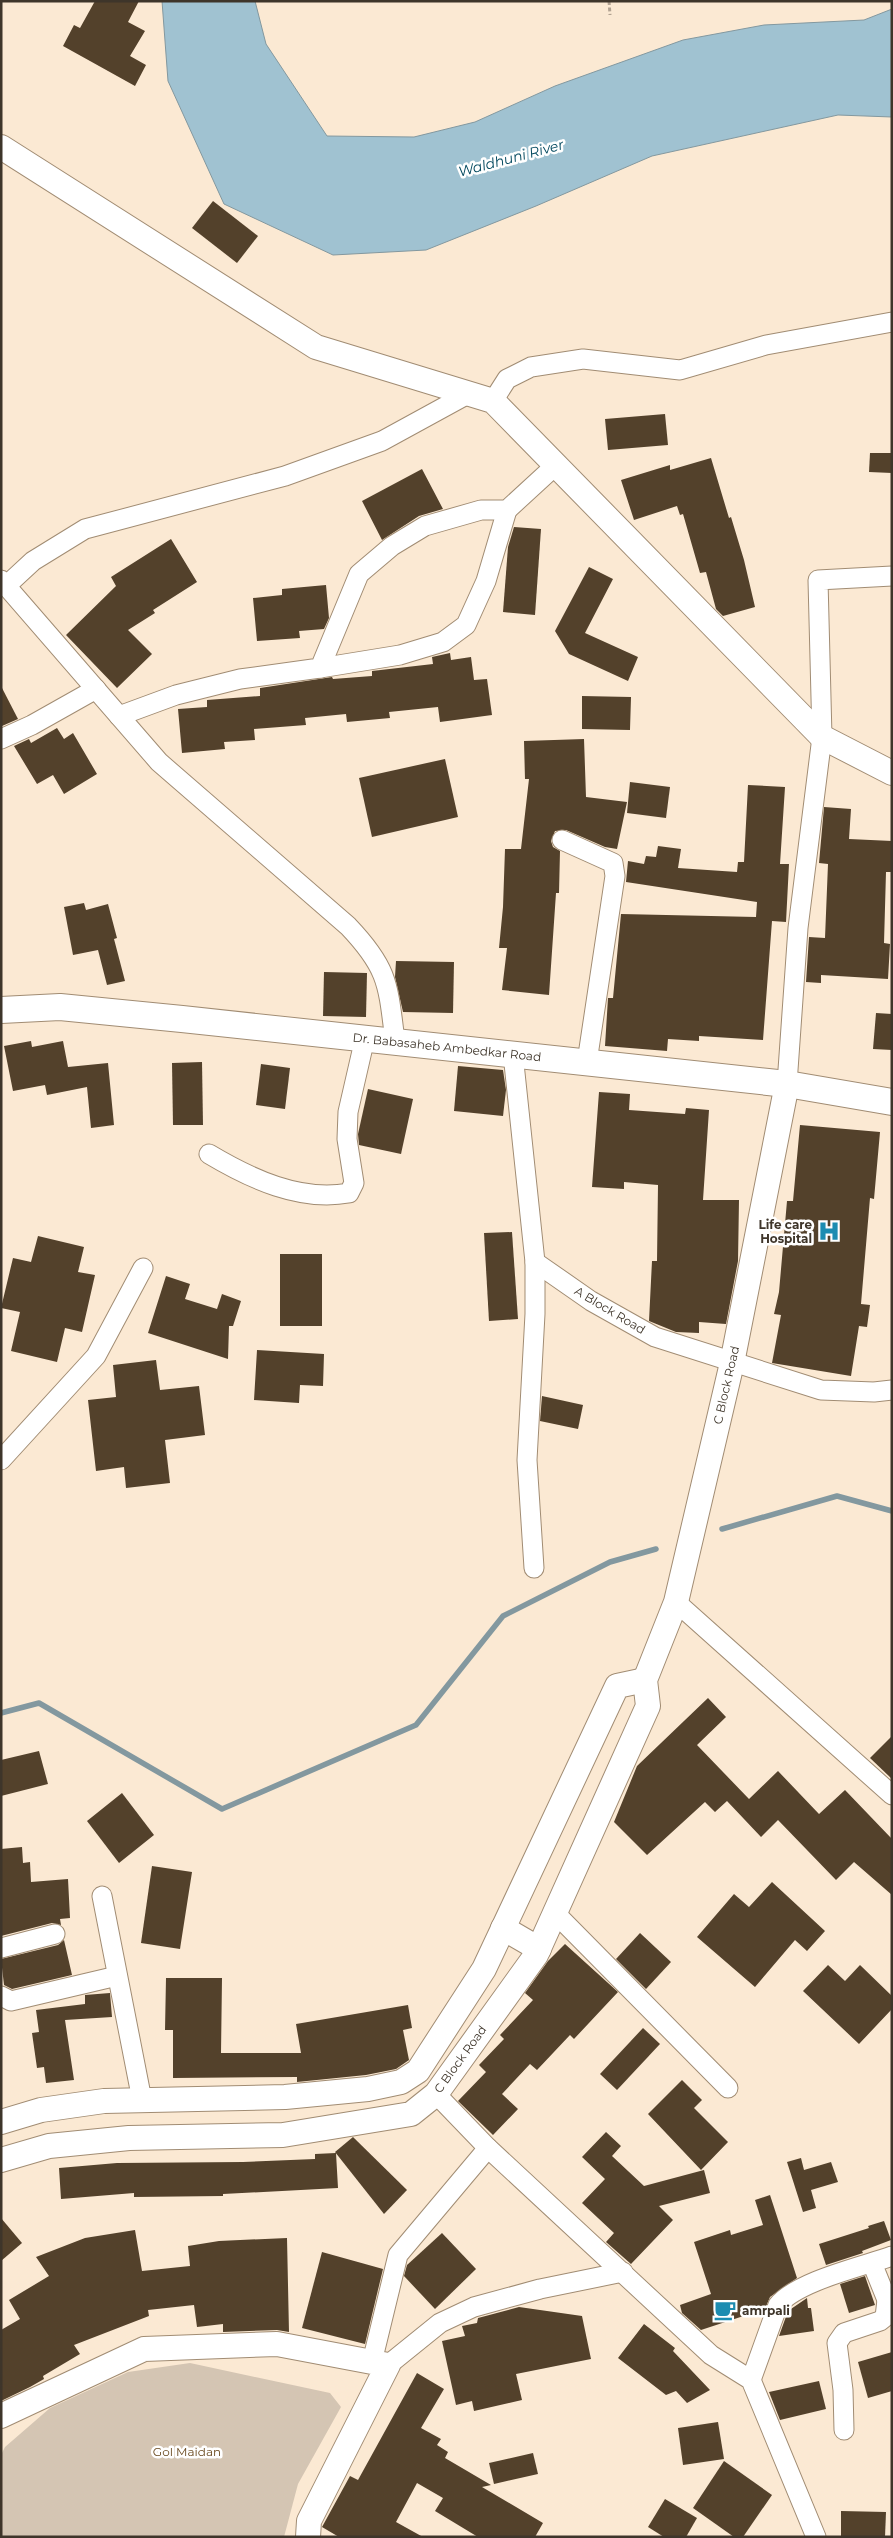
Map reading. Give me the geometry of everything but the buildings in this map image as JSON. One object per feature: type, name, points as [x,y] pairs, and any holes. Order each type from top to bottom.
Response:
[{"type":"main road","name":"Dr. Babasaheb Ambedkar Road","points":[[1,1010],[60,1006],[182,1025],[785,1093],[892,1102]]},
{"type":"main road","name":"Dr. Babasaheb Ambedkar Road","points":[[1,1021],[64,1019],[182,1025]]},
{"type":"main road","name":"Dr. Babasaheb Ambedkar Road","points":[[363,1045],[395,1041],[513,1062],[587,1062],[785,1093],[892,1115]]},
{"type":"street","points":[[1,147],[316,347],[494,401],[822,736],[892,773]]},
{"type":"street","points":[[494,401],[507,379],[532,367],[583,359],[680,370],[766,346],[892,322]]},
{"type":"street","points":[[395,1041],[388,984],[380,964],[366,945],[340,920],[159,762],[4,583],[33,561],[85,529],[294,473],[382,441],[468,394]]},
{"type":"street","points":[[119,716],[176,695],[240,679],[400,655],[443,642],[466,625],[486,581],[507,510],[556,465]]},
{"type":"street","points":[[320,668],[359,574],[392,546],[425,526],[481,510],[507,510]]},
{"type":"street","points":[[785,1093],[798,928],[822,736],[818,580],[892,576]]},
{"type":"street","points":[[1,739],[32,725],[96,689]]},
{"type":"street","points":[[562,840],[613,862],[615,876],[587,1062]]},
{"type":"street","points":[[209,1154],[243,1174],[276,1187],[333,1196],[350,1193],[354,1183],[347,1139],[348,1112],[363,1045]]},
{"type":"street","points":[[513,1062],[535,1262],[535,1314],[527,1460],[534,1568]]},
{"type":"street","name":"C Block Road","points":[[1,2160],[49,2146],[129,2138],[283,2135],[411,2114],[436,2094],[538,1949],[648,1706],[645,1680],[676,1602],[732,1363],[785,1093]]},
{"type":"street","name":"A Block Road","points":[[535,1262],[592,1301],[655,1337],[821,1390],[874,1392],[892,1390]]},
{"type":"street","points":[[1,1460],[96,1356],[143,1268]]},
{"type":"street","points":[[676,1602],[892,1794]]},
{"type":"street","points":[[1,2122],[41,2110],[104,2101],[285,2097],[378,2087],[401,2082],[418,2070],[484,1969],[617,1686],[645,1680]]},
{"type":"street","points":[[102,1896],[118,1976],[134,2100],[129,2138]]},
{"type":"street","points":[[554,1913],[728,2088]]},
{"type":"street","points":[[503,1928],[538,1949]]},
{"type":"street","points":[[1,1948],[55,1934]]},
{"type":"street","points":[[1,1996],[11,2000],[118,1976]]},
{"type":"street","points":[[429,2051],[456,2066]]},
{"type":"street","points":[[378,2087],[380,2119]]},
{"type":"street","points":[[436,2094],[488,2148],[711,2355],[751,2380],[816,2537]]},
{"type":"street","points":[[173,2099],[173,2138]]},
{"type":"street","points":[[308,2537],[309,2521],[380,2363],[398,2255],[488,2148]]},
{"type":"street","points":[[751,2380],[778,2305],[787,2295],[802,2287],[892,2256]]},
{"type":"street","points":[[844,2430],[843,2390],[838,2343],[844,2333],[880,2322],[885,2317],[890,2299],[872,2263]]},
{"type":"street","points":[[1,2416],[144,2349],[277,2344],[380,2363],[440,2323],[474,2307],[540,2289],[623,2272]]},
{"type":"path","points":[[609,1],[610,15]]},
{"type":"green space","name":"Gol Maidan","points":[[190,2363],[330,2393],[341,2407],[298,2484],[284,2537],[1,2537],[1,2455],[5,2447],[50,2408],[128,2372]]},
{"type":"water","name":"Waldhuni River","points":[[162,1],[255,1],[266,44],[327,136],[414,137],[475,122],[555,86],[683,40],[764,25],[864,20],[892,9],[892,117],[838,115],[652,156],[536,206],[426,250],[333,255],[224,204],[168,81]]},
{"type":"waterway","points":[[722,1529],[837,1496],[892,1511]]},
{"type":"waterway","points":[[1,1713],[39,1703],[222,1809],[416,1725],[503,1616],[610,1562],[656,1549]]},
{"type":"place","name":"Life care Hospital","points":[[829,1231]]},
{"type":"place","name":"amrpali","points":[[725,2310]]}]
